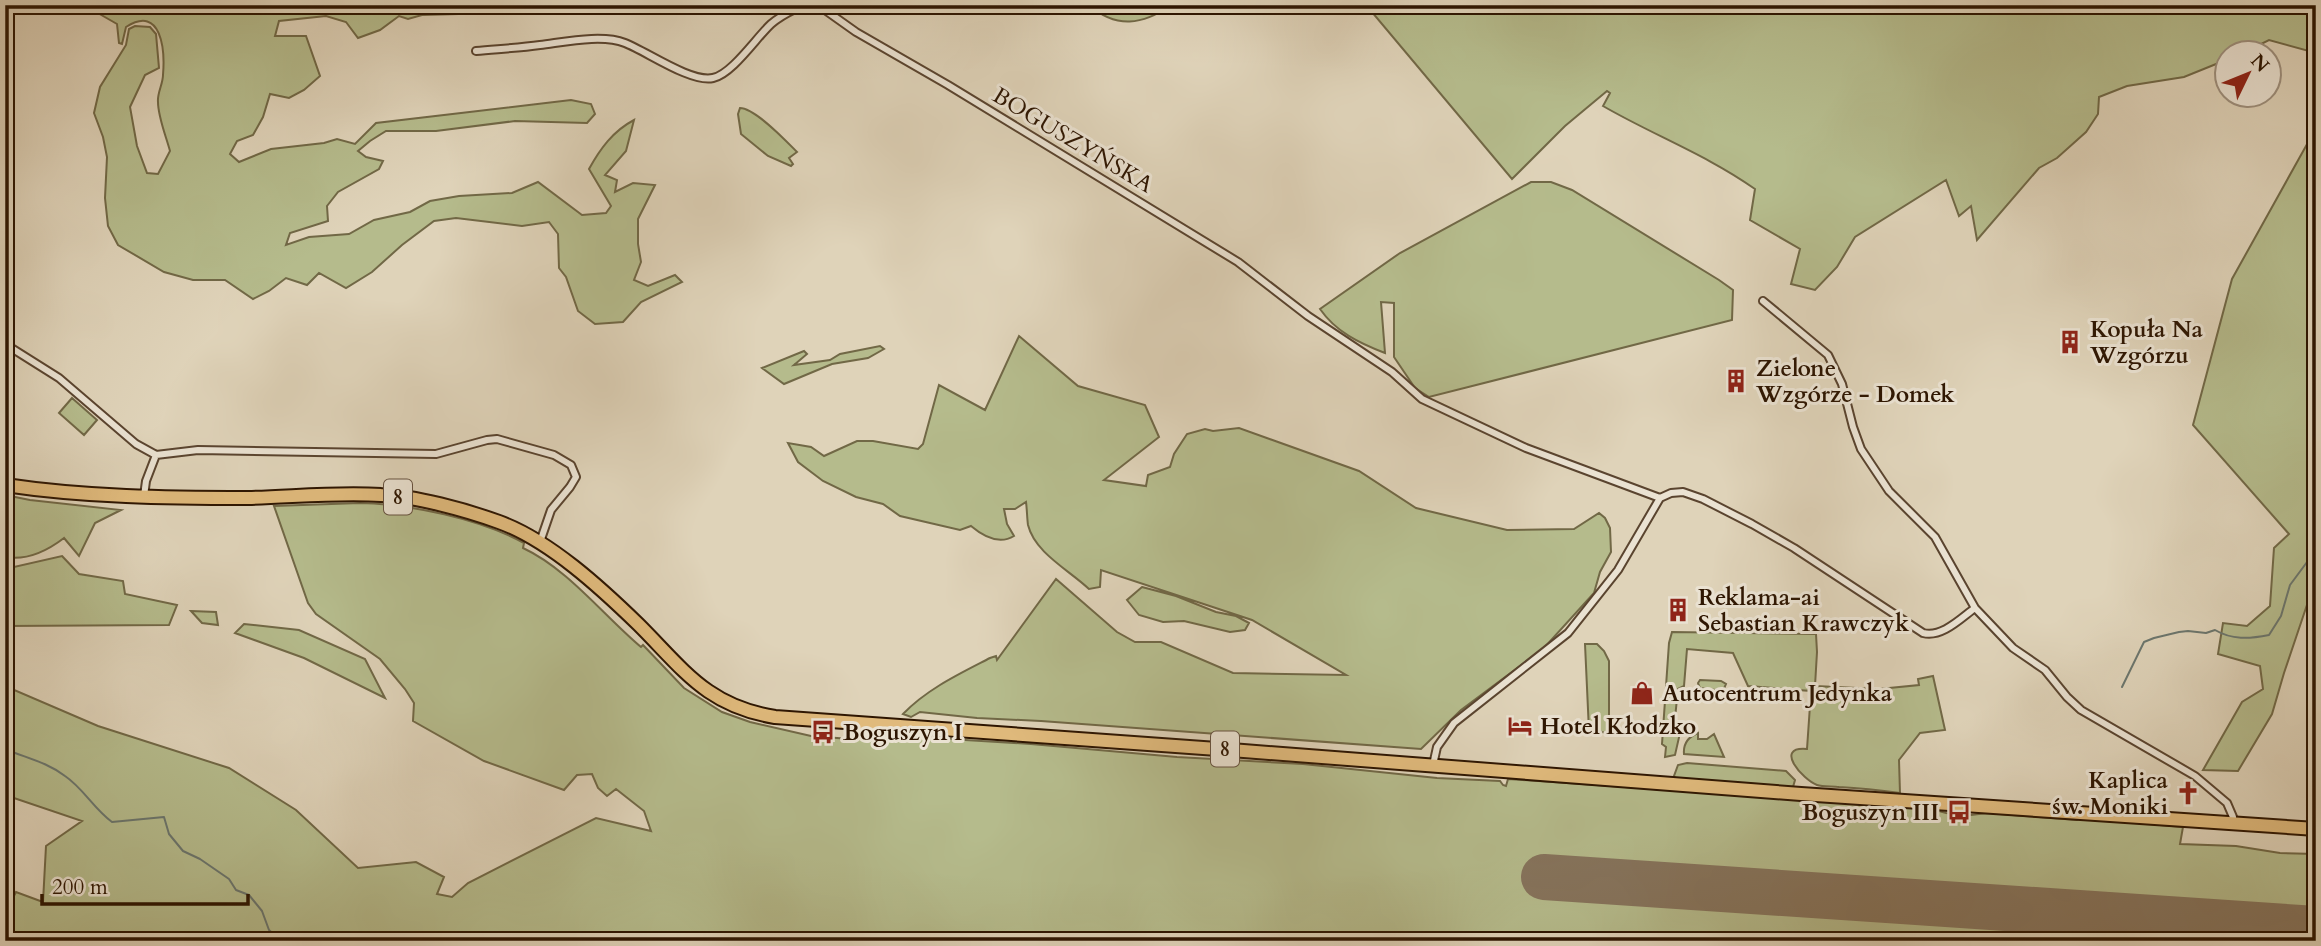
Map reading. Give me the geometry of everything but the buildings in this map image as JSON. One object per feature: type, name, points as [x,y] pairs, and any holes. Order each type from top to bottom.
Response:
[{"type":"highway","name":"8","points":[[5,485],[83,494],[144,496],[250,498],[384,495],[421,501],[499,522],[540,542],[615,603],[692,681],[727,703],[761,715],[1433,767],[2316,829]]},
{"type":"street","points":[[476,51],[573,40],[615,40],[636,47],[688,73],[703,79],[712,79],[727,70],[773,22],[803,5]]},
{"type":"street","name":"BOGUSZYŃSKA","points":[[818,5],[856,32],[1238,262],[1304,314],[1392,372],[1422,399],[1526,448],[1660,498]]},
{"type":"street","points":[[1763,300],[1828,355],[1842,384],[1861,449],[1889,491],[1935,537],[1975,608],[2013,648],[2045,670],[2081,710],[2195,776],[2220,796],[2230,810],[2232,824]]},
{"type":"street","points":[[5,344],[59,378],[136,444],[156,455],[198,450],[436,454],[487,440],[506,440],[554,455],[575,469],[576,477],[551,510],[540,542]]},
{"type":"street","points":[[144,496],[146,481],[156,455]]},
{"type":"street","points":[[1433,767],[1437,747],[1454,723],[1568,633],[1618,570],[1660,498],[1671,493],[1683,492],[1752,524],[1794,548],[1923,634],[1944,630],[1975,608]]},
{"type":"green space","points":[[84,5],[466,5],[460,7],[458,14],[422,15],[408,19],[399,16],[380,30],[358,38],[346,22],[326,16],[279,21],[275,36],[306,36],[320,76],[304,90],[289,98],[270,94],[263,117],[253,135],[237,141],[230,154],[239,162],[271,149],[337,139],[355,144],[376,123],[571,100],[591,104],[595,114],[587,123],[515,121],[436,131],[386,131],[358,151],[366,157],[383,161],[379,169],[338,192],[327,206],[328,221],[290,233],[286,245],[309,237],[349,234],[374,220],[410,212],[430,201],[459,196],[512,193],[538,182],[582,215],[606,213],[611,206],[589,169],[608,141],[634,120],[626,151],[605,175],[617,180],[615,192],[633,183],[655,185],[638,219],[641,262],[634,280],[648,286],[675,275],[682,282],[641,302],[623,322],[595,324],[578,311],[566,277],[559,268],[558,234],[549,222],[522,226],[456,218],[434,221],[372,272],[346,288],[319,273],[307,285],[286,278],[253,299],[225,280],[193,280],[164,272],[118,245],[108,226],[105,198],[107,157],[94,113],[100,87],[126,45],[129,29],[135,26],[150,27],[156,34],[159,68],[145,75],[130,107],[137,146],[147,173],[158,174],[170,151],[158,108],[163,78],[162,43],[154,26],[147,21],[138,21],[126,27],[122,44],[119,43],[117,24]]},
{"type":"green space","points":[[1089,5],[1171,5],[1150,17],[1130,22],[1109,18]]},
{"type":"green space","points":[[1366,5],[2316,5],[2316,53],[2282,44],[2282,38],[2212,38],[2212,66],[2184,77],[2127,86],[2099,97],[2098,114],[2086,132],[2057,158],[2039,168],[1977,240],[1971,206],[1959,216],[1946,180],[1855,237],[1837,267],[1815,290],[1791,284],[1800,249],[1750,220],[1755,189],[1718,166],[1603,106],[1610,93],[1607,91],[1565,126],[1512,179]]},
{"type":"green space","points":[[740,108],[762,119],[797,152],[789,158],[793,164],[791,166],[768,156],[741,134],[738,114]]},
{"type":"green space","points":[[2316,128],[2316,589],[2312,590],[2272,714],[2238,771],[2203,770],[2242,702],[2263,689],[2260,666],[2218,654],[2223,623],[2247,626],[2270,606],[2274,548],[2289,534],[2193,425],[2232,279]]},
{"type":"green space","points":[[1531,182],[1551,182],[1572,190],[1719,280],[1733,290],[1732,320],[1429,397],[1415,388],[1394,357],[1394,303],[1381,302],[1385,353],[1349,336],[1333,324],[1320,309],[1400,253]]},
{"type":"green space","points":[[1019,336],[1078,386],[1145,405],[1159,437],[1104,480],[1146,486],[1148,475],[1170,467],[1174,454],[1187,434],[1205,429],[1213,431],[1239,428],[1359,471],[1416,508],[1507,530],[1574,529],[1599,513],[1610,528],[1611,552],[1600,572],[1594,593],[1544,648],[1461,710],[1421,749],[920,712],[911,717],[903,714],[933,690],[990,658],[996,656],[997,660],[1056,579],[1117,632],[1135,642],[1161,642],[1233,673],[1346,675],[1252,620],[1101,570],[1100,587],[1089,589],[1045,553],[1038,544],[1028,525],[1026,502],[1015,509],[1004,509],[1007,524],[1014,536],[1003,540],[986,536],[971,526],[960,530],[900,516],[883,504],[856,497],[823,481],[798,462],[788,443],[811,447],[824,456],[857,441],[918,449],[923,444],[939,385],[985,410]]},
{"type":"green space","points":[[880,346],[884,349],[868,358],[832,364],[784,384],[762,368],[804,351],[807,354],[794,365],[830,360],[840,354]]},
{"type":"green space","points":[[72,398],[97,420],[84,435],[59,413]]},
{"type":"green space","points":[[5,495],[121,510],[95,523],[79,556],[64,538],[36,554],[21,558],[5,557]]},
{"type":"green space","points":[[360,503],[401,506],[444,514],[487,527],[524,543],[523,548],[570,580],[641,647],[643,645],[684,688],[722,712],[750,722],[811,736],[850,739],[900,736],[1031,744],[1500,781],[1506,786],[1508,779],[1928,808],[1971,815],[1987,813],[2077,820],[2079,818],[2183,827],[2180,844],[2236,846],[2280,853],[2316,854],[2316,941],[5,941],[5,913],[16,892],[43,902],[46,846],[82,821],[5,795],[5,686],[98,726],[229,768],[296,810],[358,868],[416,862],[444,877],[437,894],[452,897],[468,883],[596,818],[651,831],[644,811],[616,789],[607,796],[598,788],[592,774],[577,775],[564,790],[484,761],[413,721],[414,703],[380,659],[316,614],[308,603],[274,506]]},
{"type":"green space","points":[[62,556],[79,574],[123,581],[125,594],[177,605],[169,625],[5,626],[5,569]]},
{"type":"green space","points":[[1142,587],[1236,616],[1249,623],[1245,630],[1230,632],[1184,621],[1163,622],[1139,615],[1127,600]]},
{"type":"green space","points":[[191,611],[216,612],[218,625],[202,623]]},
{"type":"green space","points":[[244,624],[299,630],[365,659],[385,698],[304,658],[235,633]]},
{"type":"green space","points":[[1672,632],[1816,634],[1815,686],[1879,689],[1919,685],[1918,679],[1933,676],[1945,730],[1920,733],[1899,760],[1900,793],[1817,785],[1799,771],[1792,758],[1792,753],[1797,749],[1807,749],[1811,691],[1748,686],[1733,653],[1687,649],[1684,686],[1678,689],[1674,728],[1680,733],[1675,755],[1665,757],[1666,747],[1662,744]]},
{"type":"green space","points":[[1585,644],[1597,644],[1609,661],[1609,733],[1589,731]]},
{"type":"green space","points":[[1700,680],[1721,681],[1726,684],[1723,691],[1700,688]]},
{"type":"green space","points":[[1698,733],[1698,739],[1707,739],[1714,734],[1724,757],[1684,754],[1687,741]]},
{"type":"green space","points":[[1687,763],[1786,771],[1795,780],[1793,787],[1789,789],[1676,780],[1674,776],[1678,765]]},
{"type":"waterway","points":[[2122,687],[2144,642],[2154,638],[2179,632],[2206,633],[2215,630],[2241,638],[2269,635],[2281,616],[2290,585],[2316,554]]},
{"type":"waterway","points":[[5,749],[58,771],[77,786],[112,822],[164,817],[169,834],[183,851],[229,879],[236,890],[249,895],[262,911],[269,930],[281,941]]},
{"type":"runway","points":[[1544,877],[2316,929]]},
{"type":"place","name":"Kopuła Na Wzgórzu","points":[[2070,342]]},
{"type":"place","name":"Zielone Wzgórze - Domek","points":[[1736,381]]},
{"type":"place","name":"Reklama-ai Sebastian Krawczyk","points":[[1678,610]]},
{"type":"place","name":"Autocentrum Jedynka","points":[[1642,693]]},
{"type":"place","name":"Hotel Kłodzko","points":[[1520,726]]},
{"type":"place","name":"Boguszyn I","points":[[823,732]]},
{"type":"place","name":"Kaplica św. Moniki","points":[[2188,793]]},
{"type":"place","name":"Boguszyn III","points":[[1959,812]]}]
